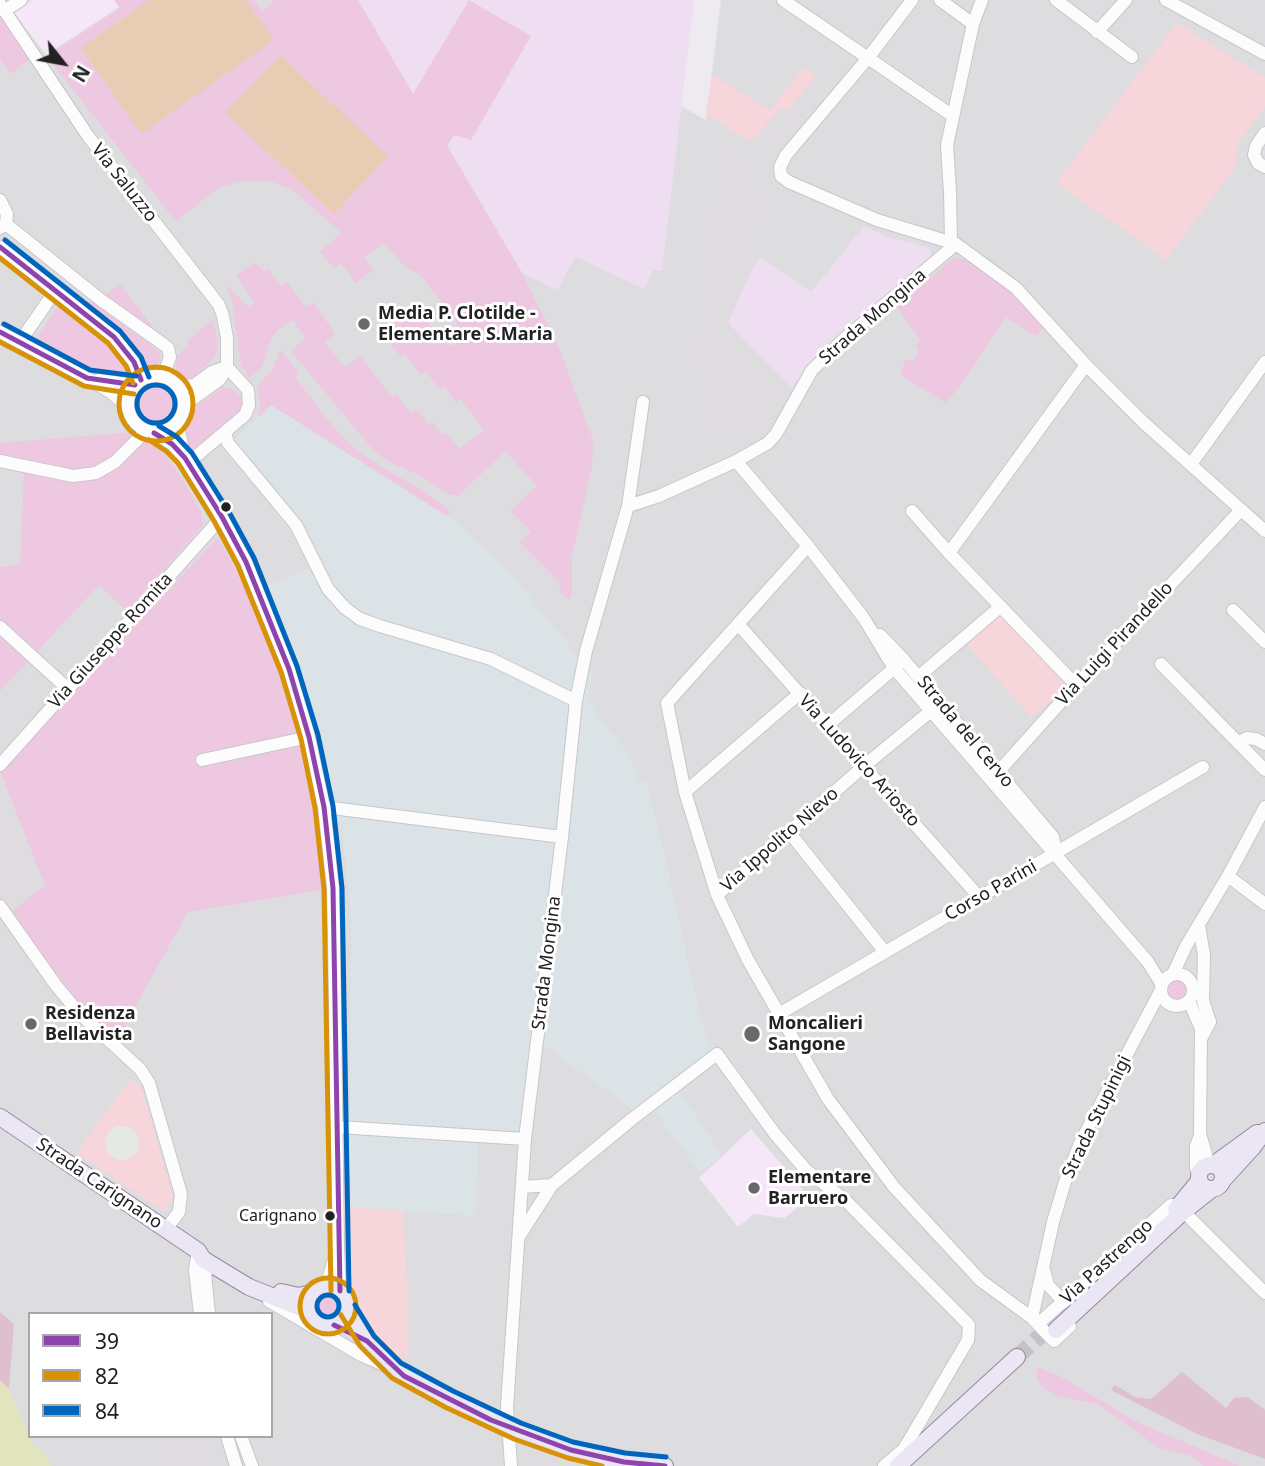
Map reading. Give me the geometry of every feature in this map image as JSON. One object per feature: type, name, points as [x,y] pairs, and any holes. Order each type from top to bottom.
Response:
[{"type":"main road","name":"Strada Carignano","points":[[0,1117],[198,1251],[208,1253],[248,1278],[281,1293],[299,1296],[327,1290]]},
{"type":"main road","name":"Via Pastrengo","points":[[1046,1328],[1183,1212],[1209,1176],[1254,1147],[1265,1130]]},
{"type":"main road","name":"Strada Carignano","points":[[198,1251],[203,1259],[262,1293],[309,1311]]},
{"type":"main road","points":[[327,1290],[347,1300],[348,1310],[342,1321],[334,1325],[319,1324],[309,1311],[309,1302],[327,1290]]},
{"type":"main road","name":"Strada Carignano","points":[[348,1310],[367,1341],[396,1370],[449,1399],[546,1442],[596,1457],[665,1466]]},
{"type":"main road","name":"Strada Carignano","points":[[334,1325],[367,1341]]},
{"type":"main road","points":[[898,1466],[1019,1359],[909,1466]]},
{"type":"street","points":[[2,7],[21,0]]},
{"type":"street","points":[[783,0],[953,116]]},
{"type":"street","points":[[912,0],[786,155],[780,167],[781,176],[789,182],[877,220],[953,243],[1016,288],[1086,365],[1144,423],[1265,531]]},
{"type":"street","points":[[940,0],[973,24]]},
{"type":"street","points":[[953,243],[947,145],[973,24],[982,0]]},
{"type":"street","points":[[1056,0],[1132,57]]},
{"type":"street","points":[[1097,32],[1126,0]]},
{"type":"street","points":[[1166,0],[1265,54]]},
{"type":"street","name":"Via Saluzzo","points":[[2,7],[88,136],[219,305],[227,338],[227,367]]},
{"type":"street","points":[[1265,133],[1256,146],[1254,155],[1258,163],[1265,167]]},
{"type":"street","points":[[0,200],[7,214],[3,226],[168,348],[170,357],[163,377]]},
{"type":"street","name":"Strada Mongina","points":[[628,506],[659,496],[736,461],[768,443],[776,434],[812,370],[953,243]]},
{"type":"street","points":[[0,247],[114,337],[134,362],[138,383]]},
{"type":"street","points":[[26,333],[72,277]]},
{"type":"street","points":[[0,332],[112,393],[128,408],[135,423],[172,444],[187,461],[246,562],[284,657],[309,737],[324,807],[333,888],[338,1249],[327,1290]]},
{"type":"street","points":[[1191,464],[1265,362]]},
{"type":"street","points":[[949,553],[1086,365]]},
{"type":"street","points":[[178,387],[194,385],[212,372],[227,367]]},
{"type":"street","points":[[0,461],[73,476],[96,473],[115,462],[150,432],[163,432],[177,423],[191,400],[219,380],[227,367]]},
{"type":"street","points":[[187,461],[245,415],[249,405],[248,390],[227,367]]},
{"type":"street","points":[[87,378],[138,383],[156,376],[163,377],[178,387],[182,394],[184,410]]},
{"type":"street","points":[[128,408],[130,392],[138,383]]},
{"type":"street","name":"Strada Mongina","points":[[511,1466],[507,1407],[525,1139],[576,701],[586,651],[628,506],[643,402]]},
{"type":"street","points":[[177,423],[187,461]]},
{"type":"street","points":[[225,433],[228,443],[296,525],[328,589],[345,608],[360,619],[380,626],[491,659],[576,701]]},
{"type":"street","name":"Strada del Cervo","points":[[736,461],[808,546],[899,664],[995,776],[1056,854],[1169,984],[1172,1005],[1184,1003]]},
{"type":"street","name":"Via Luigi Pirandello","points":[[995,776],[1076,685],[1241,510]]},
{"type":"street","points":[[912,511],[1076,685]]},
{"type":"street","name":"Via Giuseppe Romita","points":[[0,765],[222,517]]},
{"type":"street","points":[[808,546],[667,703],[685,792],[717,895],[748,960],[828,1099],[894,1187],[980,1280],[1046,1328]]},
{"type":"street","points":[[918,677],[1000,607]]},
{"type":"street","points":[[1233,610],[1265,642]]},
{"type":"street","name":"Via Ludovico Ariosto","points":[[738,624],[980,898]]},
{"type":"street","points":[[0,626],[68,689]]},
{"type":"street","points":[[828,725],[899,664]]},
{"type":"street","name":"Strada del Cervo","points":[[899,664],[918,677],[936,708]]},
{"type":"street","points":[[1161,664],[1265,771]]},
{"type":"street","points":[[685,792],[800,694]]},
{"type":"street","name":"Via Ippolito Nievo","points":[[717,895],[864,766],[936,708]]},
{"type":"street","points":[[202,760],[309,737]]},
{"type":"street","points":[[1238,743],[1247,738],[1256,738],[1265,744]]},
{"type":"street","name":"Corso Parini","points":[[779,1014],[1203,768]]},
{"type":"street","points":[[324,807],[562,836]]},
{"type":"street","name":"Strada Stupinigi","points":[[1046,1328],[1043,1266],[1065,1182],[1080,1143],[1149,1012],[1169,984],[1186,946],[1265,807]]},
{"type":"street","points":[[789,832],[885,952]]},
{"type":"street","points":[[1228,876],[1265,904]]},
{"type":"street","points":[[0,906],[62,994],[140,1069],[149,1083],[181,1194],[179,1212],[166,1229]]},
{"type":"street","points":[[1199,926],[1203,955],[1203,1001],[1210,1022],[1200,1041]]},
{"type":"street","points":[[1169,984],[1193,987],[1184,1003],[1200,1041],[1200,1134],[1209,1176]]},
{"type":"street","points":[[518,1237],[552,1185],[632,1119],[717,1055],[806,1170],[829,1187],[964,1317],[970,1329],[968,1340],[904,1449],[884,1466]]},
{"type":"street","points":[[338,1127],[525,1139]]},
{"type":"street","points":[[522,1187],[552,1185]]},
{"type":"street","name":"Via Pastrengo","points":[[1046,1328],[1064,1302],[1171,1205],[1183,1212]]},
{"type":"street","points":[[1183,1212],[1265,1293]]},
{"type":"street","points":[[198,1251],[195,1270],[200,1312]]},
{"type":"street","points":[[209,1312],[205,1274],[211,1264]]},
{"type":"street","points":[[1043,1266],[1048,1284],[1064,1302]]},
{"type":"street","name":"Strada Carignano","points":[[262,1293],[267,1300],[361,1355],[396,1370]]},
{"type":"street","points":[[227,1438],[236,1466]]},
{"type":"street","points":[[242,1438],[252,1466]]},
{"type":"shaded area","points":[[0,0],[489,0],[706,120],[721,0],[1265,0],[1265,1466],[41,1466],[29,1438],[273,1438],[273,1312],[28,1312],[28,1435],[9,1389],[12,1327],[0,1316]]},
{"type":"shaded area","points":[[32,0],[114,0],[119,7],[46,55],[13,11]]},
{"type":"shaded area","points":[[115,0],[254,0],[262,11],[275,0],[358,0],[413,94],[469,0],[531,36],[471,140],[454,135],[447,146],[522,273],[560,350],[593,440],[592,467],[572,557],[572,594],[569,600],[559,591],[561,584],[520,542],[531,531],[510,511],[537,486],[505,451],[459,495],[451,495],[413,472],[391,463],[376,453],[291,351],[306,338],[292,320],[271,339],[262,367],[249,378],[241,365],[231,297],[226,284],[248,307],[255,303],[236,275],[255,262],[263,271],[268,269],[281,286],[287,282],[306,307],[313,302],[335,334],[325,342],[346,367],[360,356],[392,397],[396,395],[411,413],[416,409],[428,424],[432,422],[443,435],[446,433],[459,449],[484,430],[460,399],[456,402],[444,386],[440,389],[426,372],[421,375],[405,355],[401,357],[382,333],[415,307],[437,335],[450,346],[457,343],[456,319],[419,274],[406,268],[384,243],[364,258],[373,270],[356,283],[341,263],[334,268],[320,251],[342,233],[291,189],[270,181],[243,181],[219,187],[176,222],[47,56],[120,8]]},
{"type":"shaded area","points":[[149,0],[246,0],[274,40],[141,134],[81,48]]},
{"type":"shaded area","points":[[358,0],[694,0],[662,271],[653,270],[644,289],[576,257],[557,290],[522,273],[447,145],[454,135],[413,94]]},
{"type":"shaded area","points":[[0,14],[30,59],[10,74],[0,59]]},
{"type":"shaded area","points":[[1177,23],[1265,78],[1265,107],[1237,144],[1236,166],[1166,260],[1056,183]]},
{"type":"shaded area","points":[[280,55],[388,156],[334,214],[226,113]]},
{"type":"shaded area","points":[[804,67],[816,75],[788,112],[781,108],[751,142],[706,114],[712,74],[770,111]]},
{"type":"shaded area","points":[[816,75],[833,86],[776,157],[751,142],[781,108],[788,111]]},
{"type":"shaded area","points":[[709,129],[759,156],[756,177],[758,181],[795,195],[783,201],[775,211],[760,257],[728,323],[791,388],[773,425],[760,438],[744,448],[732,450],[694,431],[691,423],[695,399],[700,398],[704,369],[683,367],[706,189],[701,187]]},
{"type":"shaded area","points":[[864,226],[890,238],[928,247],[931,257],[836,338],[791,388],[728,323],[735,304],[760,257],[811,292]]},
{"type":"shaded area","points":[[955,257],[968,260],[1009,289],[1044,327],[1036,336],[1005,317],[966,378],[946,403],[901,375],[905,359],[913,362],[919,350],[915,346],[921,341],[897,307]]},
{"type":"shaded area","points":[[120,284],[160,336],[103,297]]},
{"type":"shaded area","points":[[90,300],[161,353],[157,367],[145,369],[82,309]]},
{"type":"shaded area","points":[[59,305],[107,340],[131,372],[129,381],[114,382],[34,341]]},
{"type":"shaded area","points":[[213,320],[218,344],[215,357],[187,383],[176,373],[177,356],[188,345],[188,340]]},
{"type":"shaded area","points":[[280,350],[298,372],[295,377],[334,428],[376,464],[424,491],[450,511],[447,516],[271,405],[259,417],[257,386],[273,369]]},
{"type":"shaded area","points":[[155,385],[163,386],[169,391],[174,397],[174,413],[169,419],[163,424],[155,425],[147,424],[141,419],[136,413],[135,405],[136,397],[141,391],[147,386]]},
{"type":"shaded area","points":[[223,387],[231,388],[241,397],[239,413],[193,451],[182,436],[184,427],[195,407]]},
{"type":"shaded area","points":[[271,405],[452,519],[506,568],[592,673],[588,701],[629,755],[640,782],[646,782],[702,1024],[714,1051],[671,1079],[722,1154],[701,1173],[654,1111],[644,1118],[542,1044],[530,1142],[479,1140],[475,1216],[349,1207],[351,920],[342,832],[296,668],[264,587],[310,567],[288,529],[222,450]]},
{"type":"shaded area","points":[[146,431],[176,469],[201,511],[203,525],[127,611],[99,585],[0,691],[0,567],[20,564],[24,471],[0,465],[0,443]]},
{"type":"shaded area","points":[[218,538],[289,669],[334,809],[333,888],[188,912],[114,1044],[7,914],[45,886],[0,765]]},
{"type":"shaded area","points":[[1000,611],[1067,686],[1032,718],[965,643]]},
{"type":"shaded area","points":[[0,771],[45,886],[7,914],[0,906]]},
{"type":"shaded area","points":[[1206,941],[1215,941],[1213,1000],[1207,1001],[1206,982],[1193,974],[1192,957],[1206,957]]},
{"type":"shaded area","points":[[160,976],[177,976],[172,1051],[145,1050],[146,1040],[134,1052],[124,1043],[128,1036],[146,1027],[149,996],[156,997]]},
{"type":"shaded area","points":[[1177,978],[1185,982],[1189,990],[1185,998],[1177,1002],[1169,998],[1165,990],[1169,982]]},
{"type":"shaded area","points":[[130,1079],[139,1085],[144,1096],[173,1197],[167,1210],[163,1211],[76,1153]]},
{"type":"shaded area","points":[[122,1126],[134,1131],[139,1143],[134,1155],[122,1160],[110,1155],[105,1143],[110,1131]]},
{"type":"shaded area","name":"Elementare Barruero","points":[[751,1129],[810,1198],[784,1218],[754,1214],[738,1227],[699,1178]]},
{"type":"shaded area","points":[[349,1207],[403,1211],[408,1360],[392,1353],[382,1343],[360,1314],[353,1296],[349,1263]]},
{"type":"shaded area","points":[[328,1294],[337,1297],[340,1306],[337,1315],[328,1318],[319,1315],[316,1306],[319,1297]]},
{"type":"shaded area","points":[[0,1312],[14,1324],[9,1389],[0,1381]]},
{"type":"shaded area","points":[[1038,1367],[1061,1377],[1137,1422],[1240,1466],[1204,1466],[1192,1456],[1159,1448],[1098,1404],[1057,1396],[1045,1389],[1038,1381]]},
{"type":"shaded area","points":[[1182,1372],[1226,1408],[1234,1398],[1248,1397],[1265,1410],[1265,1459],[1197,1434],[1111,1390],[1115,1385],[1135,1397],[1151,1399]]},
{"type":"shaded area","points":[[0,1381],[9,1389],[28,1431],[28,1438],[46,1455],[52,1466],[0,1466]]},
{"type":"shaded area","points":[[162,1438],[207,1438],[217,1466],[153,1466],[159,1460],[153,1445]]},
{"type":"tunnel","points":[[1017,1357],[1052,1325]]},
{"type":"transit line","name":"84","points":[[5,240],[120,331],[141,357],[149,377]]},
{"type":"transit line","name":"39","points":[[0,247],[114,337],[134,362],[141,380]]},
{"type":"transit line","name":"82","points":[[0,258],[108,343],[126,366],[133,383]]},
{"type":"transit line","name":"84","points":[[4,324],[90,370],[136,376]]},
{"type":"transit line","name":"39","points":[[0,332],[87,378],[135,385]]},
{"type":"transit line","name":"82","points":[[0,342],[84,386],[134,394]]},
{"type":"transit line","name":"82","points":[[156,367],[170,370],[182,378],[190,390],[193,404],[190,418],[182,430],[170,438],[156,441],[142,438],[130,430],[122,418],[119,404],[122,390],[130,378],[142,370],[156,367]]},
{"type":"transit line","name":"84","points":[[156,385],[170,390],[175,404],[170,418],[156,423],[142,418],[137,404],[142,390],[156,385]]},
{"type":"transit line","name":"84","points":[[159,426],[177,437],[192,453],[254,558],[297,666],[318,735],[333,806],[342,888],[349,1291]]},
{"type":"transit line","name":"39","points":[[154,433],[172,444],[185,458],[246,562],[289,669],[309,737],[324,807],[333,888],[340,1291]]},
{"type":"transit line","name":"82","points":[[149,440],[178,463],[238,566],[281,672],[301,739],[315,808],[324,889],[331,1291]]},
{"type":"transit line","name":"82","points":[[322,1278],[334,1278],[348,1286],[356,1300],[356,1306],[354,1317],[348,1326],[334,1334],[322,1334],[305,1322],[300,1312],[300,1300],[312,1283],[322,1278]]},
{"type":"transit line","name":"84","points":[[328,1295],[336,1298],[339,1306],[336,1314],[328,1317],[320,1314],[317,1306],[320,1298],[328,1295]]},
{"type":"transit line","name":"84","points":[[355,1305],[374,1336],[401,1363],[453,1391],[521,1423],[573,1442],[625,1453],[666,1457]]},
{"type":"transit line","name":"82","points":[[341,1315],[360,1346],[392,1378],[445,1407],[514,1439],[568,1458],[602,1466]]},
{"type":"transit line","name":"39","points":[[334,1325],[367,1341],[404,1376],[491,1420],[571,1450],[624,1462],[665,1466]]},
{"type":"place","name":"Media P. Clotilde - Elementare S.Maria","points":[[364,324]]},
{"type":"place","name":"Residenza Bellavista","points":[[31,1024]]},
{"type":"place","name":"Moncalieri Sangone","points":[[752,1034]]},
{"type":"place","name":"Elementare Barruero","points":[[754,1188]]},
{"type":"place","name":"Carignano","points":[[330,1216]]}]
